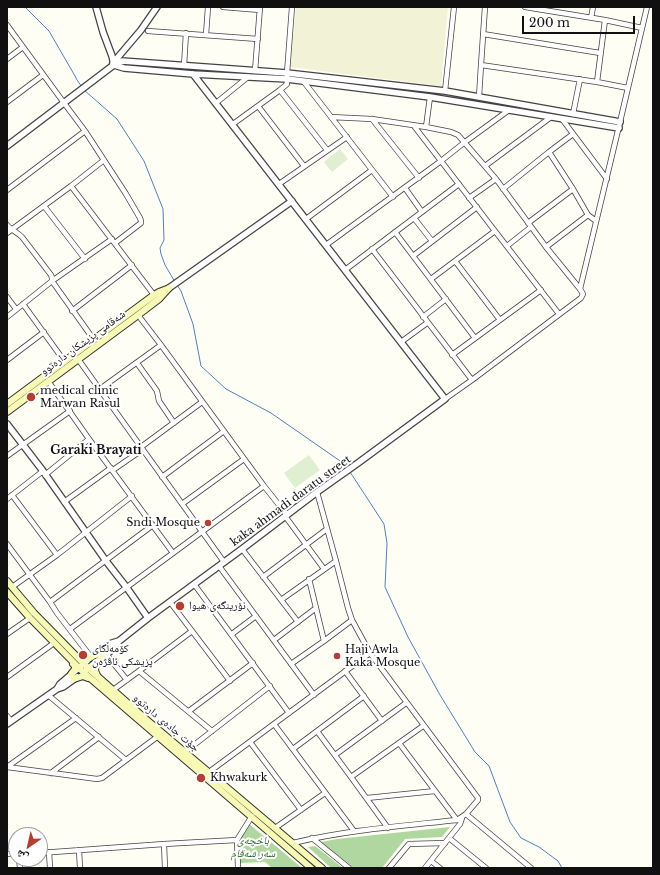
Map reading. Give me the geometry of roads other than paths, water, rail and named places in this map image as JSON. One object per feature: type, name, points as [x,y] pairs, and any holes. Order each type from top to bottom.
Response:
[{"type":"main road","name":"شەقامی پزیشکان دارەتوو","points":[[7,404],[64,362],[77,357],[94,340],[154,295],[163,292],[171,286]]},
{"type":"main road","name":"شەقامی پزیشکان دارەتوو","points":[[7,412],[77,357],[159,299],[163,292]]},
{"type":"main road","name":"جۆت جادەی دارەتوو","points":[[7,581],[34,613],[70,650],[83,668]]},
{"type":"main road","name":"جۆت جادەی دارەتوو","points":[[7,592],[70,660],[83,668],[157,736],[311,868]]},
{"type":"main road","points":[[70,650],[84,660],[102,655]]},
{"type":"main road","points":[[99,682],[95,668],[102,655]]},
{"type":"main road","points":[[70,660],[75,667],[73,677],[85,676],[99,682]]},
{"type":"main road","name":"جۆت جادەی دارەتوو","points":[[99,682],[113,690],[322,868]]},
{"type":"street","points":[[96,7],[114,64]]},
{"type":"street","points":[[7,146],[114,64],[157,7]]},
{"type":"street","points":[[206,35],[208,7]]},
{"type":"street","points":[[223,7],[260,8],[255,71]]},
{"type":"street","points":[[232,124],[287,84],[286,73],[292,7]]},
{"type":"street","points":[[445,91],[454,7]]},
{"type":"street","points":[[480,98],[480,65],[485,7]]},
{"type":"street","points":[[525,7],[605,20],[642,28]]},
{"type":"street","points":[[591,18],[592,7]]},
{"type":"street","points":[[580,289],[647,7]]},
{"type":"street","points":[[596,82],[605,20]]},
{"type":"street","points":[[7,25],[85,131],[126,194],[141,221],[141,223],[52,281],[7,317]]},
{"type":"street","points":[[148,31],[258,39]]},
{"type":"street","points":[[184,66],[186,34]]},
{"type":"street","points":[[483,34],[600,53]]},
{"type":"street","points":[[7,59],[23,47]]},
{"type":"street","points":[[114,64],[122,61],[286,73],[445,91],[573,114],[620,125]]},
{"type":"street","points":[[114,64],[124,68],[193,74],[287,79],[430,97],[562,119],[620,125]]},
{"type":"street","points":[[480,65],[580,79],[628,88]]},
{"type":"street","points":[[193,74],[445,399],[581,298],[583,294],[580,289],[546,247],[496,179],[458,135],[451,132],[426,127],[372,119],[331,117]]},
{"type":"street","points":[[7,102],[43,75]]},
{"type":"street","points":[[216,103],[248,77]]},
{"type":"street","points":[[573,114],[580,79]]},
{"type":"street","points":[[304,82],[393,197]]},
{"type":"street","points":[[280,90],[327,150]]},
{"type":"street","points":[[426,127],[430,97]]},
{"type":"street","points":[[258,106],[304,166]]},
{"type":"street","points":[[326,246],[442,162],[465,142],[509,110]]},
{"type":"street","points":[[485,166],[551,117]]},
{"type":"street","points":[[372,119],[418,178]]},
{"type":"street","points":[[562,119],[607,179]]},
{"type":"street","points":[[414,126],[559,314]]},
{"type":"street","points":[[7,190],[85,131]]},
{"type":"street","points":[[503,189],[573,134]]},
{"type":"street","points":[[279,184],[346,137]]},
{"type":"street","points":[[549,152],[588,215],[596,221]]},
{"type":"street","points":[[9,231],[104,160]]},
{"type":"street","points":[[306,219],[372,170]]},
{"type":"street","points":[[469,198],[496,179]]},
{"type":"street","points":[[345,270],[459,184]]},
{"type":"street","points":[[71,186],[154,295]]},
{"type":"street","points":[[405,188],[422,212]]},
{"type":"street","points":[[507,246],[573,189]]},
{"type":"street","name":"شەقامی پزیشکان دارەتوو","points":[[171,286],[292,201]]},
{"type":"street","points":[[44,206],[85,259]]},
{"type":"street","points":[[413,256],[477,207]]},
{"type":"street","points":[[546,247],[588,215]]},
{"type":"street","points":[[414,218],[432,241]]},
{"type":"street","points":[[7,224],[9,231]]},
{"type":"street","points":[[9,231],[17,233],[22,237],[51,275],[52,281],[94,340]]},
{"type":"street","points":[[431,279],[495,231]]},
{"type":"street","points":[[395,232],[475,338]]},
{"type":"street","points":[[372,249],[472,380]]},
{"type":"street","points":[[455,261],[500,320]]},
{"type":"street","points":[[72,311],[132,266]]},
{"type":"street","points":[[452,355],[541,290]]},
{"type":"street","points":[[7,297],[16,310]]},
{"type":"street","points":[[423,317],[446,299]]},
{"type":"street","points":[[23,304],[64,362]]},
{"type":"street","points":[[138,315],[324,569]]},
{"type":"street","points":[[401,342],[427,323]]},
{"type":"street","points":[[7,360],[44,332]]},
{"type":"street","points":[[100,390],[161,345]]},
{"type":"street","points":[[77,357],[224,562]]},
{"type":"street","points":[[137,363],[157,391],[159,401],[174,423]]},
{"type":"street","points":[[48,381],[173,553]]},
{"type":"street","name":"kaka ahmadi daratu street","points":[[9,723],[57,689],[60,684],[73,677],[102,655],[109,644],[119,641],[317,492],[445,399]]},
{"type":"street","points":[[64,502],[142,448],[202,402]]},
{"type":"street","points":[[7,456],[70,411]]},
{"type":"street","points":[[7,424],[148,618]]},
{"type":"street","points":[[162,477],[224,431]]},
{"type":"street","points":[[7,499],[89,439]]},
{"type":"street","points":[[182,504],[244,459]]},
{"type":"street","points":[[70,629],[264,486]]},
{"type":"street","points":[[317,492],[352,620],[370,653],[478,798],[477,802],[462,817],[460,824],[425,868]]},
{"type":"street","points":[[12,495],[57,555]]},
{"type":"street","points":[[12,587],[57,555],[132,496]]},
{"type":"street","points":[[50,602],[153,525]]},
{"type":"street","points":[[263,577],[327,529]]},
{"type":"street","points":[[7,544],[50,602],[57,614],[92,657]]},
{"type":"street","points":[[242,549],[298,622]]},
{"type":"street","points":[[281,600],[336,561]]},
{"type":"street","points":[[219,566],[314,695]]},
{"type":"street","points":[[309,580],[324,641]]},
{"type":"street","points":[[194,584],[289,713]]},
{"type":"street","points":[[170,602],[230,681]]},
{"type":"street","points":[[274,640],[316,608]]},
{"type":"street","points":[[232,634],[256,616]]},
{"type":"street","points":[[7,634],[30,618]]},
{"type":"street","points":[[291,664],[352,620]]},
{"type":"street","points":[[113,690],[192,631]]},
{"type":"street","points":[[7,677],[54,643]]},
{"type":"street","points":[[209,772],[370,653]]},
{"type":"street","points":[[102,655],[126,680]]},
{"type":"street","points":[[189,712],[253,663]]},
{"type":"street","points":[[345,671],[382,721]]},
{"type":"street","points":[[139,672],[212,731]]},
{"type":"street","points":[[185,752],[270,686]]},
{"type":"street","points":[[48,695],[126,760]]},
{"type":"street","points":[[293,749],[364,696]]},
{"type":"street","points":[[335,755],[406,703]]},
{"type":"street","points":[[7,716],[9,723]]},
{"type":"street","points":[[7,767],[76,718]]},
{"type":"street","points":[[274,724],[354,831]]},
{"type":"street","points":[[351,776],[423,726]]},
{"type":"street","points":[[317,732],[388,828]]},
{"type":"street","points":[[7,767],[97,779],[102,778],[157,736]]},
{"type":"street","points":[[51,773],[99,737]]},
{"type":"street","points":[[250,742],[301,810]]},
{"type":"street","points":[[399,743],[435,792],[462,817],[531,868]]},
{"type":"street","points":[[367,798],[435,792]]},
{"type":"street","points":[[275,828],[325,793]]},
{"type":"street","points":[[238,868],[237,840],[252,816]]},
{"type":"street","points":[[293,843],[312,838],[354,831],[388,828],[462,817]]},
{"type":"street","points":[[312,838],[349,868]]},
{"type":"street","points":[[449,838],[486,868]]},
{"type":"street","points":[[50,868],[49,852],[237,840]]},
{"type":"street","points":[[389,868],[408,844],[445,843]]},
{"type":"street","points":[[164,844],[165,868]]},
{"type":"street","points":[[79,850],[80,868]]},
{"type":"street","points":[[431,861],[440,868]]},
{"type":"waterway","points":[[25,7],[49,31],[82,87]]},
{"type":"waterway","points":[[84,90],[117,119],[144,161],[163,209],[164,240],[160,248],[161,254],[165,265],[175,282]]},
{"type":"waterway","points":[[177,285],[181,291],[193,324],[201,366],[226,389],[271,413],[343,463],[347,468]]},
{"type":"waterway","points":[[350,472],[384,524],[387,543],[385,587],[408,637],[440,695],[475,752],[489,766],[510,822],[521,838],[539,847],[558,861],[562,868]]},
{"type":"place","name":"medical clinic Marwan Rasul","points":[[31,397]]},
{"type":"place","name":"Sndi Mosque","points":[[208,523]]},
{"type":"place","name":"نۆرینگەی هیوا","points":[[180,606]]},
{"type":"place","name":"کۆمەڵگای پزیشکی ئاڤژەن","points":[[83,655]]},
{"type":"place","name":"Haji Awla Kaka Mosque","points":[[337,656]]},
{"type":"place","name":"Khwakurk","points":[[201,778]]},
{"type":"district","name":"Garaki Brayati","points":[[96,451]]},
{"type":"park label","name":"باخچەی سەر شەقام","points":[[253,847]]}]
